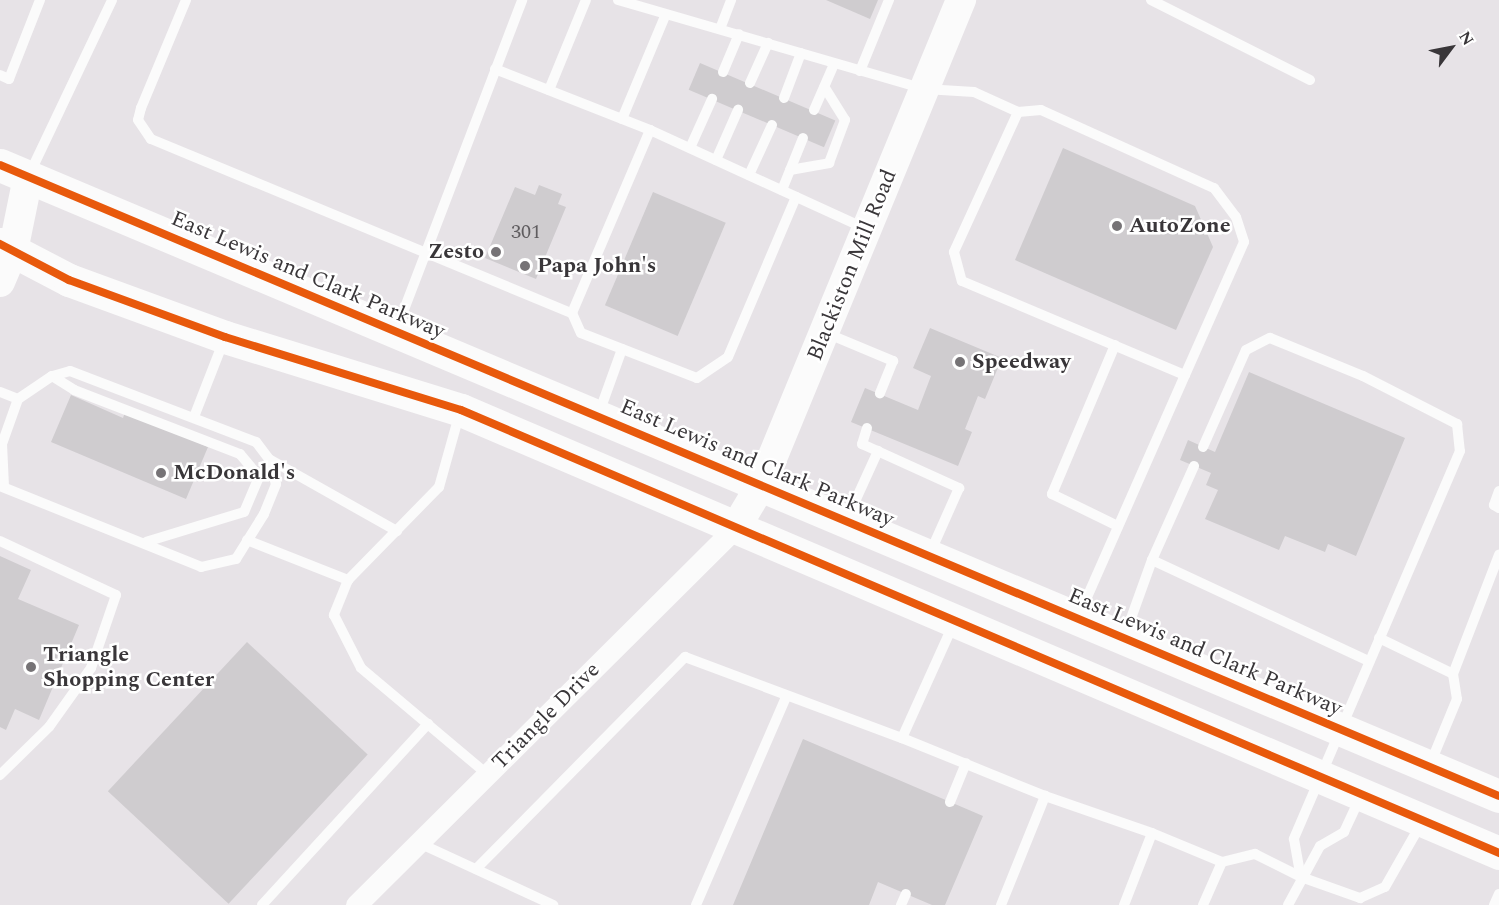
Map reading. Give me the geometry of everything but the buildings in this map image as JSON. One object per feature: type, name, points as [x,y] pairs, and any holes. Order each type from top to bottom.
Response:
[{"type":"main road","name":"Blackiston Mill Road","points":[[736,526],[761,485],[825,333],[865,228],[961,0]]},
{"type":"main road","points":[[0,208],[14,171]]},
{"type":"main road","points":[[0,282],[7,248],[14,171]]},
{"type":"main road","name":"East Lewis and Clark Parkway","points":[[14,171],[1499,796]]},
{"type":"main road","points":[[7,248],[69,280],[225,337],[461,410],[1499,853]]},
{"type":"street","name":"Triangle Drive","points":[[356,905],[736,526]]},
{"type":"lane","points":[[0,75],[9,78],[40,0]]},
{"type":"lane","points":[[14,171],[112,0]]},
{"type":"lane","points":[[186,0],[144,97],[138,120],[142,131],[186,156],[572,312],[581,333],[697,378],[728,357],[796,197]]},
{"type":"lane","points":[[396,331],[522,0]]},
{"type":"lane","points":[[549,90],[586,0]]},
{"type":"lane","points":[[618,0],[665,16],[720,28],[834,64],[925,89],[974,92],[1018,112],[1041,110],[1214,188],[1236,217],[1244,242],[1077,618]]},
{"type":"lane","points":[[720,28],[731,0]]},
{"type":"lane","points":[[860,71],[889,0]]},
{"type":"lane","points":[[1151,0],[1310,80]]},
{"type":"lane","points":[[622,119],[665,16]]},
{"type":"lane","points":[[723,72],[739,34]]},
{"type":"lane","points":[[750,83],[768,43]]},
{"type":"lane","points":[[784,98],[801,53]]},
{"type":"lane","points":[[814,110],[834,64]]},
{"type":"lane","points":[[495,69],[650,130],[865,228]]},
{"type":"lane","points":[[790,170],[829,163],[845,120],[824,87]]},
{"type":"lane","points":[[690,148],[711,99]]},
{"type":"lane","points":[[716,160],[738,110]]},
{"type":"lane","points":[[1018,112],[954,252],[962,281],[1185,375]]},
{"type":"lane","points":[[749,175],[772,125]]},
{"type":"lane","points":[[572,312],[650,130]]},
{"type":"lane","points":[[782,190],[803,138]]},
{"type":"lane","points":[[825,333],[893,361],[880,394]]},
{"type":"lane","points":[[194,417],[225,337]]},
{"type":"lane","points":[[1203,447],[1246,350],[1270,339],[1363,376],[1457,424],[1460,451],[1294,839],[1301,877]]},
{"type":"lane","points":[[1114,345],[1052,494],[1118,526]]},
{"type":"lane","points":[[598,416],[622,349]]},
{"type":"lane","points":[[70,371],[194,417],[256,442],[269,459],[276,484],[236,560],[201,567],[146,542],[2,486],[2,444],[6,418],[18,399],[52,376],[70,371]]},
{"type":"lane","points":[[52,376],[74,390],[240,454],[259,477],[244,512],[146,542]]},
{"type":"lane","points":[[0,392],[18,399]]},
{"type":"lane","points":[[461,410],[439,487],[348,580],[334,615],[361,668],[488,774]]},
{"type":"lane","points":[[867,429],[861,444],[959,488],[929,555]]},
{"type":"lane","points":[[846,520],[878,451]]},
{"type":"lane","points":[[269,459],[397,531]]},
{"type":"lane","points":[[1124,638],[1152,560],[1194,466]]},
{"type":"lane","points":[[1499,491],[1494,505],[1499,508]]},
{"type":"lane","points":[[248,540],[348,580]]},
{"type":"lane","points":[[0,541],[116,595],[91,668],[49,726],[0,775]]},
{"type":"lane","points":[[1429,766],[1457,699],[1454,674],[1499,555]]},
{"type":"lane","points":[[1152,560],[1369,661]]},
{"type":"lane","points":[[902,738],[956,620]]},
{"type":"lane","points":[[1379,638],[1454,674]]},
{"type":"lane","points":[[476,869],[685,657],[786,697],[902,738],[1045,796],[1152,833],[1222,862],[1255,854],[1301,877],[1360,898],[1385,887],[1423,820]]},
{"type":"lane","points":[[696,905],[786,697]]},
{"type":"lane","points":[[262,905],[428,724]]},
{"type":"lane","points":[[950,802],[966,763]]},
{"type":"lane","points":[[1288,905],[1301,877],[1320,846],[1344,832],[1362,794]]},
{"type":"lane","points":[[1001,905],[1045,796]]},
{"type":"lane","points":[[1124,905],[1152,833]]},
{"type":"lane","points":[[419,843],[553,905]]},
{"type":"lane","points":[[1203,905],[1222,862]]},
{"type":"lane","points":[[901,905],[906,894]]},
{"type":"lane","points":[[1494,905],[1499,894]]},
{"type":"cycle path","points":[[0,165],[1499,796]]},
{"type":"cycle path","points":[[0,244],[69,280],[225,337],[461,410],[1499,853]]},
{"type":"place","name":"AutoZone","points":[[1117,226]]},
{"type":"place","name":"Zesto","points":[[496,252]]},
{"type":"place","name":"Papa John's","points":[[525,266]]},
{"type":"place","name":"Speedway","points":[[960,362]]},
{"type":"place","name":"McDonald's","points":[[161,473]]},
{"type":"place","name":"Triangle Shopping Center","points":[[31,667]]}]
